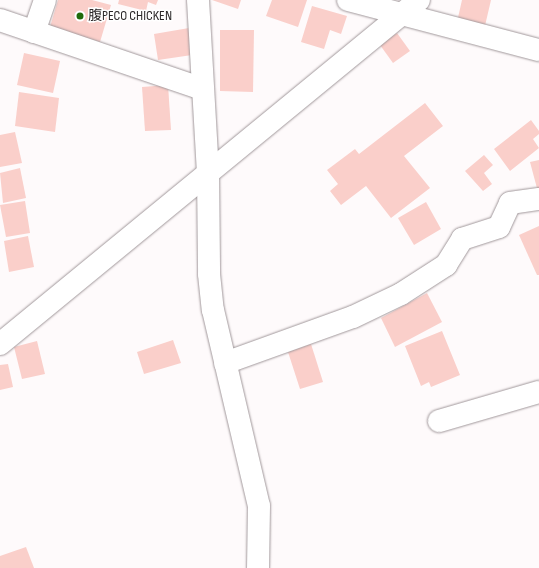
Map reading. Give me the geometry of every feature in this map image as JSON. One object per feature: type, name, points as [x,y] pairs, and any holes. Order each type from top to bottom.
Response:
[{"type":"street","points":[[34,32],[45,0]]},
{"type":"street","points":[[198,0],[208,171],[209,274],[213,310],[259,506],[258,568]]},
{"type":"street","points":[[348,0],[539,50]]},
{"type":"street","points":[[0,344],[208,171],[419,0]]},
{"type":"street","points":[[0,20],[203,89]]},
{"type":"street","points":[[225,363],[353,317],[401,294],[446,265],[462,239],[499,227],[510,204],[539,199]]},
{"type":"street","points":[[439,421],[539,392]]},
{"type":"building","name":"腹PECO CHICKEN","points":[[58,0],[92,0],[111,5],[100,42],[50,27]]},
{"type":"building","points":[[119,0],[158,0],[156,5],[148,2],[146,11],[118,4]]},
{"type":"building","points":[[212,0],[241,0],[238,9]]},
{"type":"building","points":[[272,0],[307,0],[298,27],[266,16]]},
{"type":"building","points":[[462,0],[491,0],[484,30],[457,22]]},
{"type":"building","points":[[312,6],[347,16],[341,34],[330,30],[324,49],[301,42]]},
{"type":"building","points":[[189,28],[192,55],[158,60],[154,34]]},
{"type":"building","points":[[220,30],[254,30],[253,92],[220,91]]},
{"type":"building","points":[[397,33],[410,51],[393,63],[380,45]]},
{"type":"building","points":[[24,53],[60,61],[53,93],[17,85]]},
{"type":"building","points":[[168,85],[171,130],[145,131],[142,87]]},
{"type":"building","points":[[19,92],[59,98],[55,132],[15,126]]},
{"type":"building","points":[[425,103],[443,126],[404,156],[430,188],[391,218],[366,186],[341,205],[330,191],[338,184],[327,170],[355,149],[359,154]]},
{"type":"building","points":[[531,120],[539,131],[539,134],[533,139],[539,148],[510,171],[494,149]]},
{"type":"building","points":[[15,132],[22,163],[0,167],[0,135]]},
{"type":"building","points":[[484,155],[493,165],[484,173],[492,184],[483,191],[465,171]]},
{"type":"building","points":[[539,160],[539,191],[538,192],[530,162]]},
{"type":"building","points":[[20,168],[26,198],[3,203],[0,173]]},
{"type":"building","points":[[25,201],[30,233],[6,237],[0,205]]},
{"type":"building","points":[[426,202],[441,229],[414,245],[398,218]]},
{"type":"building","points":[[539,226],[539,275],[537,275],[519,235]]},
{"type":"building","points":[[28,236],[34,267],[9,272],[4,241]]},
{"type":"building","points":[[427,293],[442,322],[395,347],[381,318]]},
{"type":"building","points":[[442,331],[460,375],[431,387],[429,382],[421,386],[405,346]]},
{"type":"building","points":[[173,340],[181,363],[144,374],[137,352]]},
{"type":"building","points":[[37,341],[45,374],[22,379],[14,347]]},
{"type":"building","points":[[311,344],[323,382],[300,389],[288,352]]},
{"type":"building","points":[[8,364],[13,387],[0,390],[0,365]]},
{"type":"building","points":[[26,547],[34,568],[0,568],[0,556]]},
{"type":"place","name":"腹PECO CHICKEN","points":[[80,16]]}]
